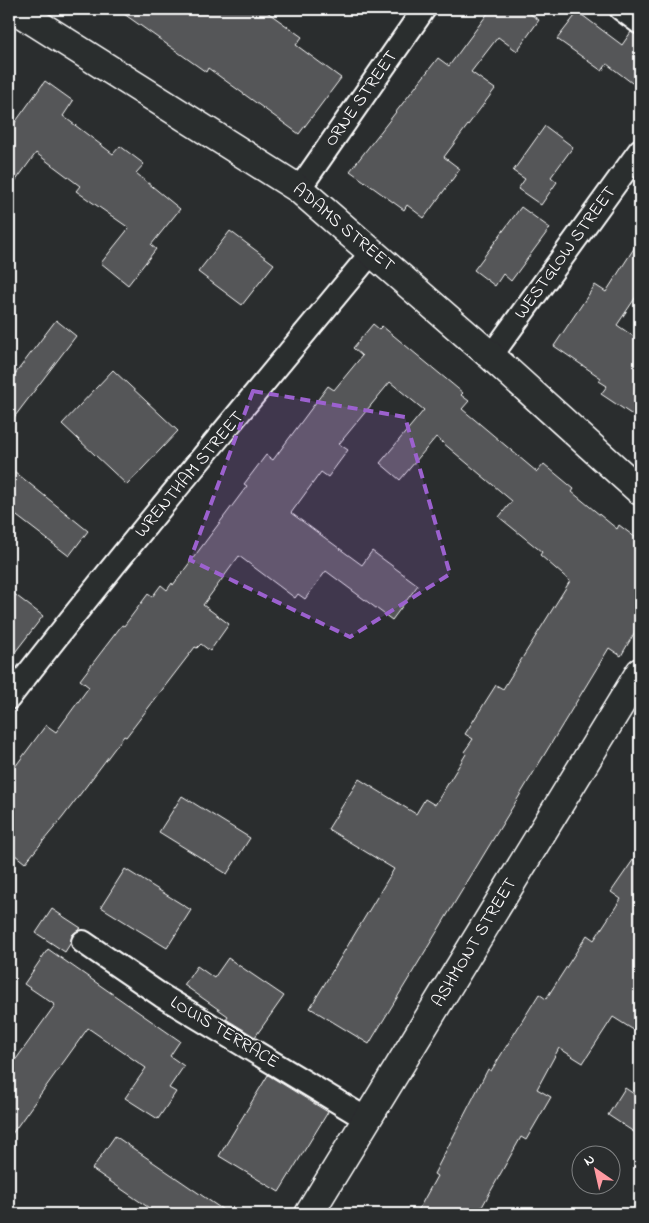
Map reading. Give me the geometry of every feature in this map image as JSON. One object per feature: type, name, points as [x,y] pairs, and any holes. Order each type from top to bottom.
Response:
[{"type":"main road","name":"ADAMS STREET","points":[[14,9],[299,189],[491,356],[640,492]]},
{"type":"main road","name":"ASHMONT STREET","points":[[308,1214],[368,1120],[640,672]]},
{"type":"street","points":[[9,17],[14,9]]},
{"type":"street","name":"ORNE STREET","points":[[299,189],[424,9]]},
{"type":"street","points":[[621,9],[640,23]]},
{"type":"street","name":"WESTGLOW STREET","points":[[491,356],[640,150]]},
{"type":"street","name":"WRENTHAM STREET","points":[[9,698],[99,582],[163,508],[372,252]]},
{"type":"street","name":"LOUIS TERRACE","points":[[83,942],[162,996],[368,1120]]},
{"type":"highlighted area","points":[[253,391],[405,417],[450,574],[350,637],[190,560]]},
{"type":"building","points":[[117,9],[263,9],[302,37],[296,45],[341,78],[299,134],[208,68],[206,72]]},
{"type":"building","points":[[491,9],[523,9],[539,20],[517,51],[498,37],[471,72],[495,89],[444,157],[460,169],[424,218],[407,205],[404,210],[350,171],[438,58],[449,66]]},
{"type":"building","points":[[578,12],[622,45],[631,32],[640,36],[640,89],[607,64],[602,71],[557,39]]},
{"type":"building","points":[[45,81],[73,101],[63,116],[113,154],[120,146],[144,164],[136,173],[180,209],[151,245],[156,249],[128,285],[101,263],[129,228],[76,191],[80,186],[36,153],[9,190],[9,131]]},
{"type":"building","points":[[545,126],[573,147],[551,177],[557,182],[541,205],[518,189],[525,179],[513,171]]},
{"type":"building","points":[[521,207],[550,228],[511,281],[503,274],[495,286],[474,270]]},
{"type":"building","points":[[230,231],[274,264],[242,305],[198,272]]},
{"type":"building","points":[[640,239],[640,291],[617,325],[640,341],[640,420],[601,394],[607,386],[599,381],[601,378],[554,346],[595,285],[606,292]]},
{"type":"building","points":[[56,320],[76,336],[9,424],[9,382]]},
{"type":"building","points":[[373,324],[379,329],[382,326],[463,393],[461,395],[469,401],[462,409],[537,472],[544,464],[574,489],[572,492],[617,529],[619,525],[640,541],[640,623],[621,656],[609,648],[369,1044],[310,1008],[394,869],[328,829],[359,779],[416,814],[425,799],[435,805],[473,739],[465,734],[496,685],[503,689],[570,581],[540,555],[542,552],[499,517],[512,501],[436,437],[400,480],[380,463],[424,410],[390,382],[339,444],[348,450],[328,477],[321,472],[291,513],[362,565],[372,551],[418,585],[392,620],[326,571],[305,599],[298,594],[295,598],[239,556],[203,605],[229,624],[210,651],[201,644],[197,648],[195,647],[25,863],[9,850],[9,775],[46,725],[56,732],[89,687],[80,680],[148,594],[152,597],[161,585],[167,590],[172,583],[173,585],[247,486],[244,484],[266,455],[273,460],[328,386],[334,390],[362,356],[353,348]]},
{"type":"building","points":[[113,370],[178,431],[127,485],[62,424]]},
{"type":"building","points":[[9,467],[88,531],[69,556],[9,510]]},
{"type":"building","points":[[9,590],[43,616],[9,660]]},
{"type":"building","points":[[182,796],[250,838],[227,874],[159,832]]},
{"type":"building","points":[[640,850],[640,1034],[613,1017],[583,1063],[559,1048],[537,1089],[551,1097],[526,1140],[521,1137],[478,1214],[416,1214],[437,1176],[434,1174],[488,1069],[491,1071],[539,994],[546,999],[587,935],[594,940],[621,899],[611,892]]},
{"type":"building","points":[[125,869],[191,910],[167,948],[101,907]]},
{"type":"building","points":[[52,909],[81,928],[72,935],[70,944],[65,952],[36,933]]},
{"type":"building","points":[[48,949],[180,1041],[170,1056],[184,1066],[169,1088],[176,1092],[158,1119],[125,1098],[146,1068],[88,1028],[9,1138],[9,1069],[55,1005],[24,984]]},
{"type":"building","points":[[228,958],[284,996],[255,1037],[226,1019],[228,1016],[184,985],[197,966],[214,978]]},
{"type":"building","points":[[268,1075],[328,1112],[279,1192],[219,1156]]},
{"type":"building","points":[[625,1088],[640,1098],[640,1136],[608,1115]]},
{"type":"building","points":[[115,1136],[229,1214],[158,1214],[92,1169]]}]
